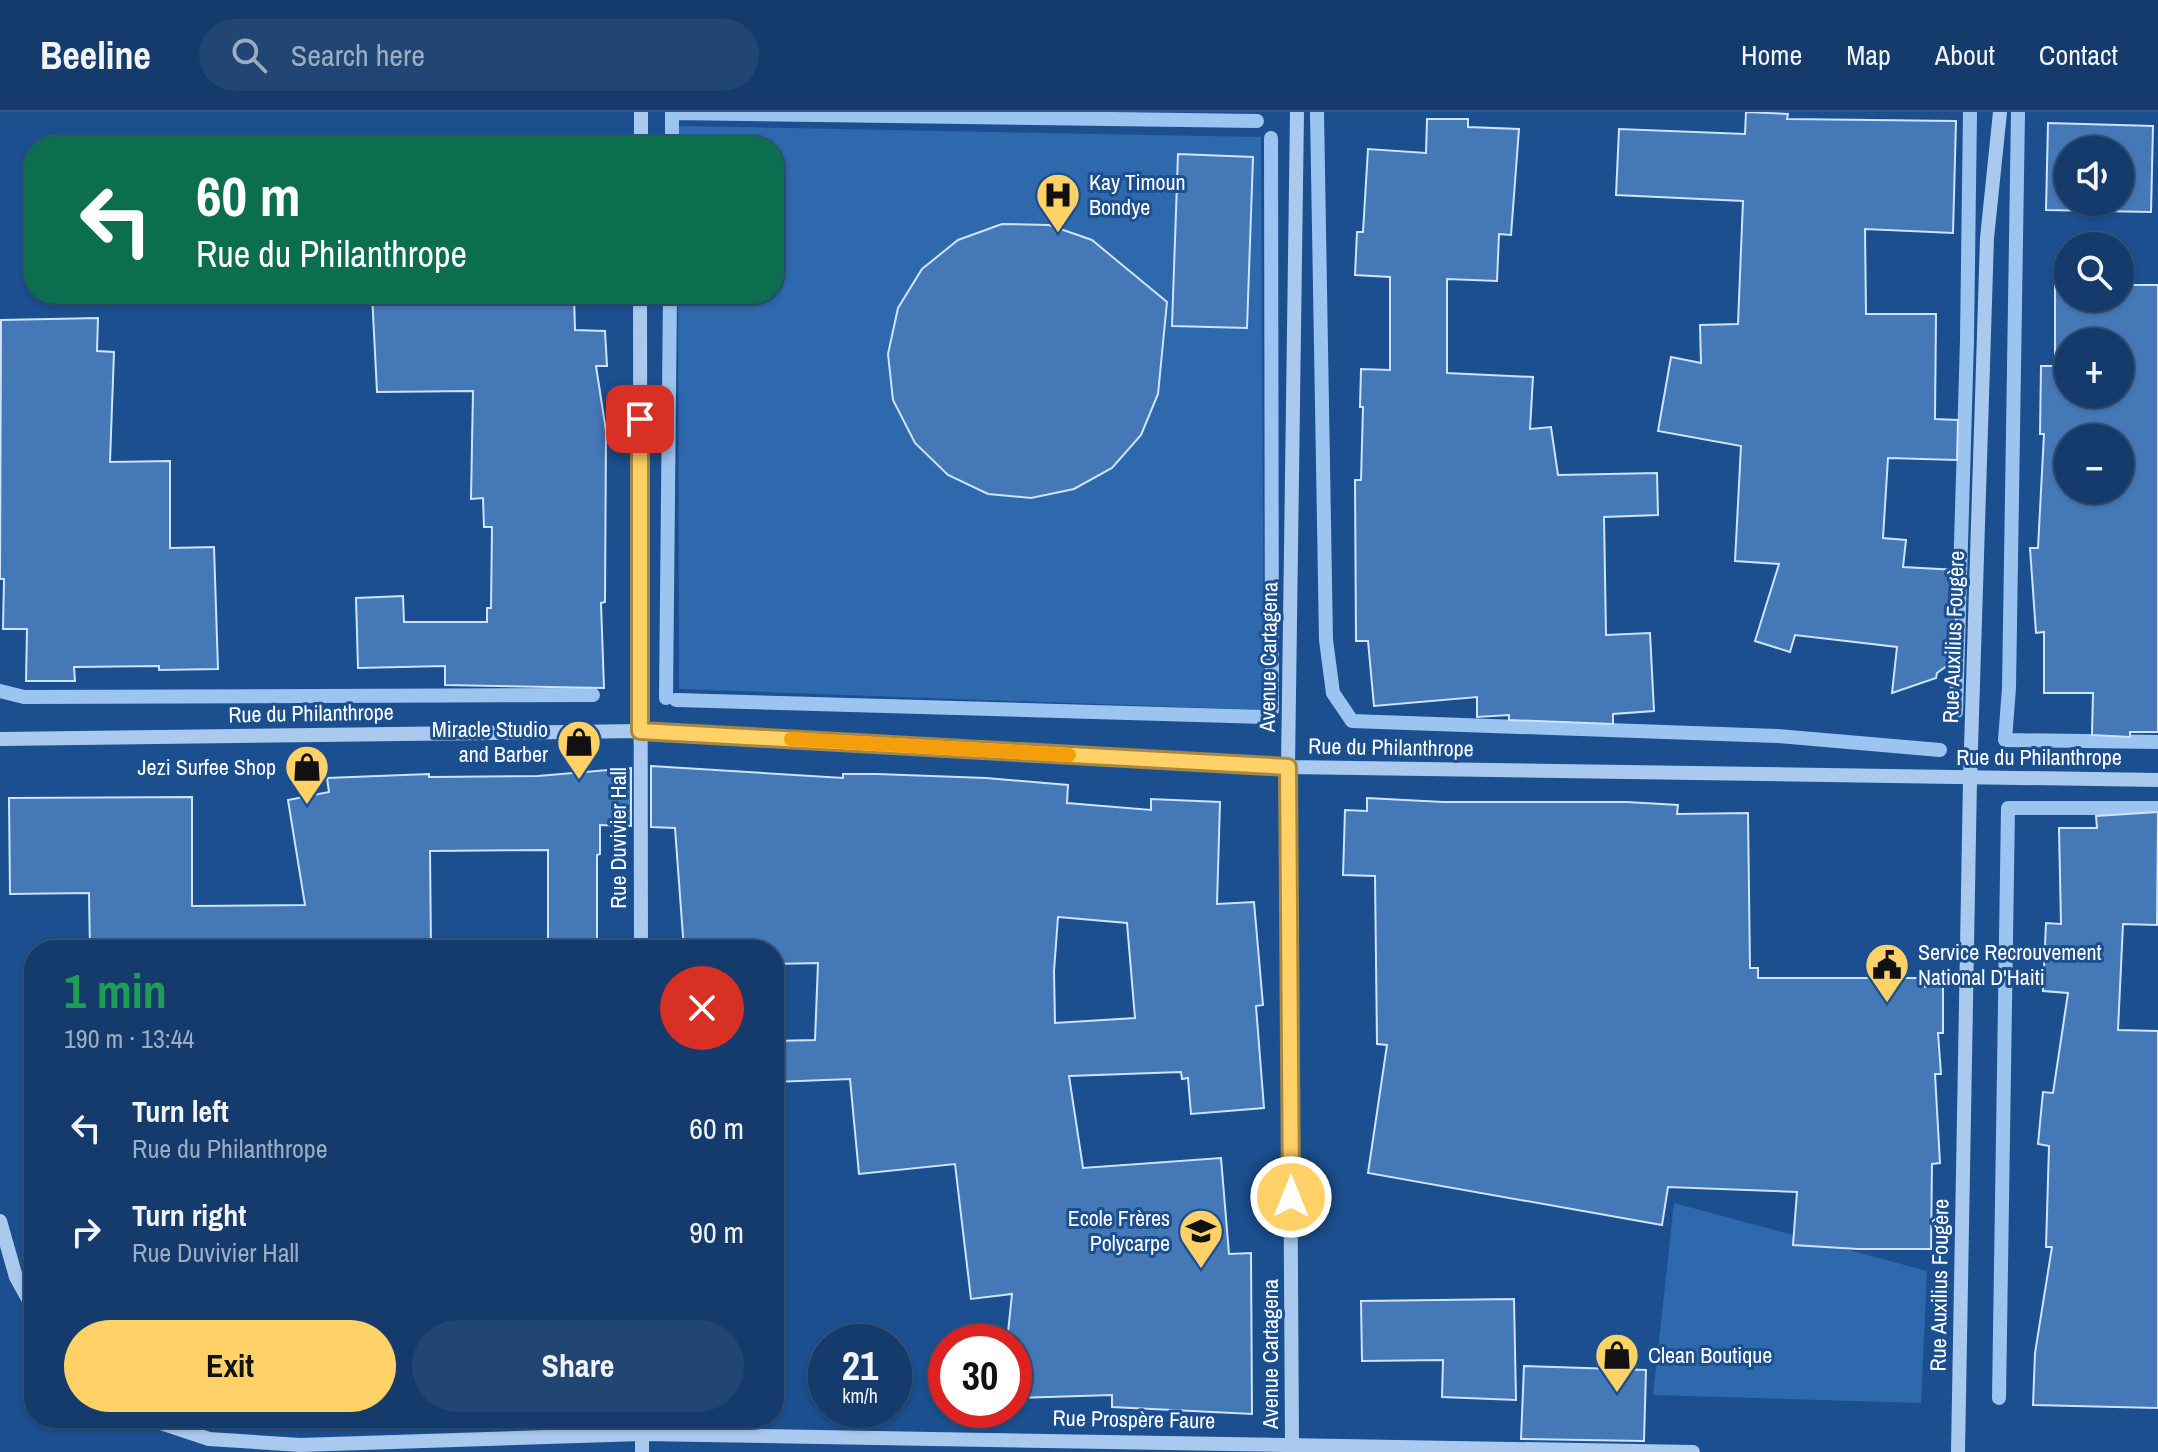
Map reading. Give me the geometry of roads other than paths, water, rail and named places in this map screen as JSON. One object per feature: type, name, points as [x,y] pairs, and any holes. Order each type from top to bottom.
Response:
[{"type":"street","points":[[641,112],[641,136]]},
{"type":"street","name":"Avenue Cartagena","points":[[1292,1443],[1288,767],[1297,112]]},
{"type":"street","name":"Rue Auxilius Fougère","points":[[1958,1452],[1970,779],[1987,238],[2000,112]]},
{"type":"street","name":"Rue Duvivier Hall","points":[[640,304],[641,940]]},
{"type":"street","name":"Rue du Philanthrope","points":[[0,739],[640,731],[1288,767],[2158,780]]},
{"type":"street","points":[[0,1221],[16,1277],[24,1292]]},
{"type":"street","name":"Rue Prospère Faure","points":[[176,1428],[248,1448],[642,1434],[1693,1452]]},
{"type":"street","points":[[642,1428],[642,1452]]},
{"type":"waterway","points":[[1317,112],[1326,640],[1333,693],[1352,721],[1777,736],[1940,750]]},
{"type":"waterway","points":[[1956,712],[1970,112]]},
{"type":"waterway","points":[[2018,112],[2009,688],[2005,740],[2158,742]]},
{"type":"waterway","points":[[672,136],[672,113],[1257,121]]},
{"type":"waterway","points":[[1271,138],[1272,710]]},
{"type":"waterway","points":[[666,698],[670,304]]},
{"type":"waterway","points":[[0,691],[24,697],[593,695]]},
{"type":"waterway","points":[[676,700],[1265,717]]},
{"type":"waterway","points":[[1999,1398],[2008,808],[2158,808]]},
{"type":"place","name":"Kay Timoun Bondye","points":[[1058,234]]},
{"type":"place","name":"Miracle Studio and Barber","points":[[579,781]]},
{"type":"place","name":"Jezi Surfee Shop","points":[[307,806]]},
{"type":"place","name":"Service Recrouvement National D'Haiti","points":[[1887,1004]]},
{"type":"place","name":"Ecole Frères Polycarpe","points":[[1201,1270]]},
{"type":"place","name":"Clean Boutique","points":[[1617,1394]]}]
